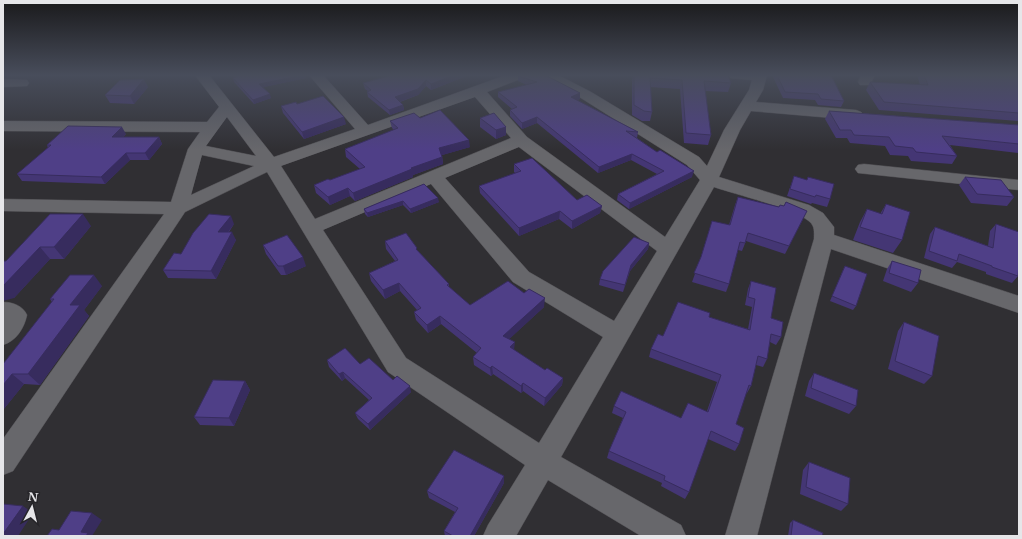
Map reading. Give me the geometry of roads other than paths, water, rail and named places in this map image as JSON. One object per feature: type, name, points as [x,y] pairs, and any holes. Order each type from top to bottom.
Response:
[{"type":"street","points":[[221,100],[271,164],[397,365],[542,461],[670,536]]},
{"type":"street","points":[[341,100],[365,131]]},
{"type":"street","points":[[3,205],[178,208],[271,164],[452,100]]},
{"type":"street","points":[[486,100],[521,140],[668,249]]},
{"type":"street","points":[[594,100],[693,161],[709,180],[802,210],[816,217],[824,227],[824,239],[741,536]]},
{"type":"street","points":[[499,536],[709,180],[732,130],[750,100]]},
{"type":"street","points":[[747,106],[871,116]]},
{"type":"street","points":[[3,462],[178,208],[196,149],[226,107]]},
{"type":"street","points":[[3,126],[212,127]]},
{"type":"street","points":[[310,228],[521,140]]},
{"type":"street","points":[[196,149],[271,164]]},
{"type":"street","points":[[864,169],[1019,185]]},
{"type":"street","points":[[434,176],[521,277],[617,334]]},
{"type":"street","points":[[824,239],[1019,305]]},
{"type":"street","points":[[3,311],[16,315],[14,323],[3,336]]}]
